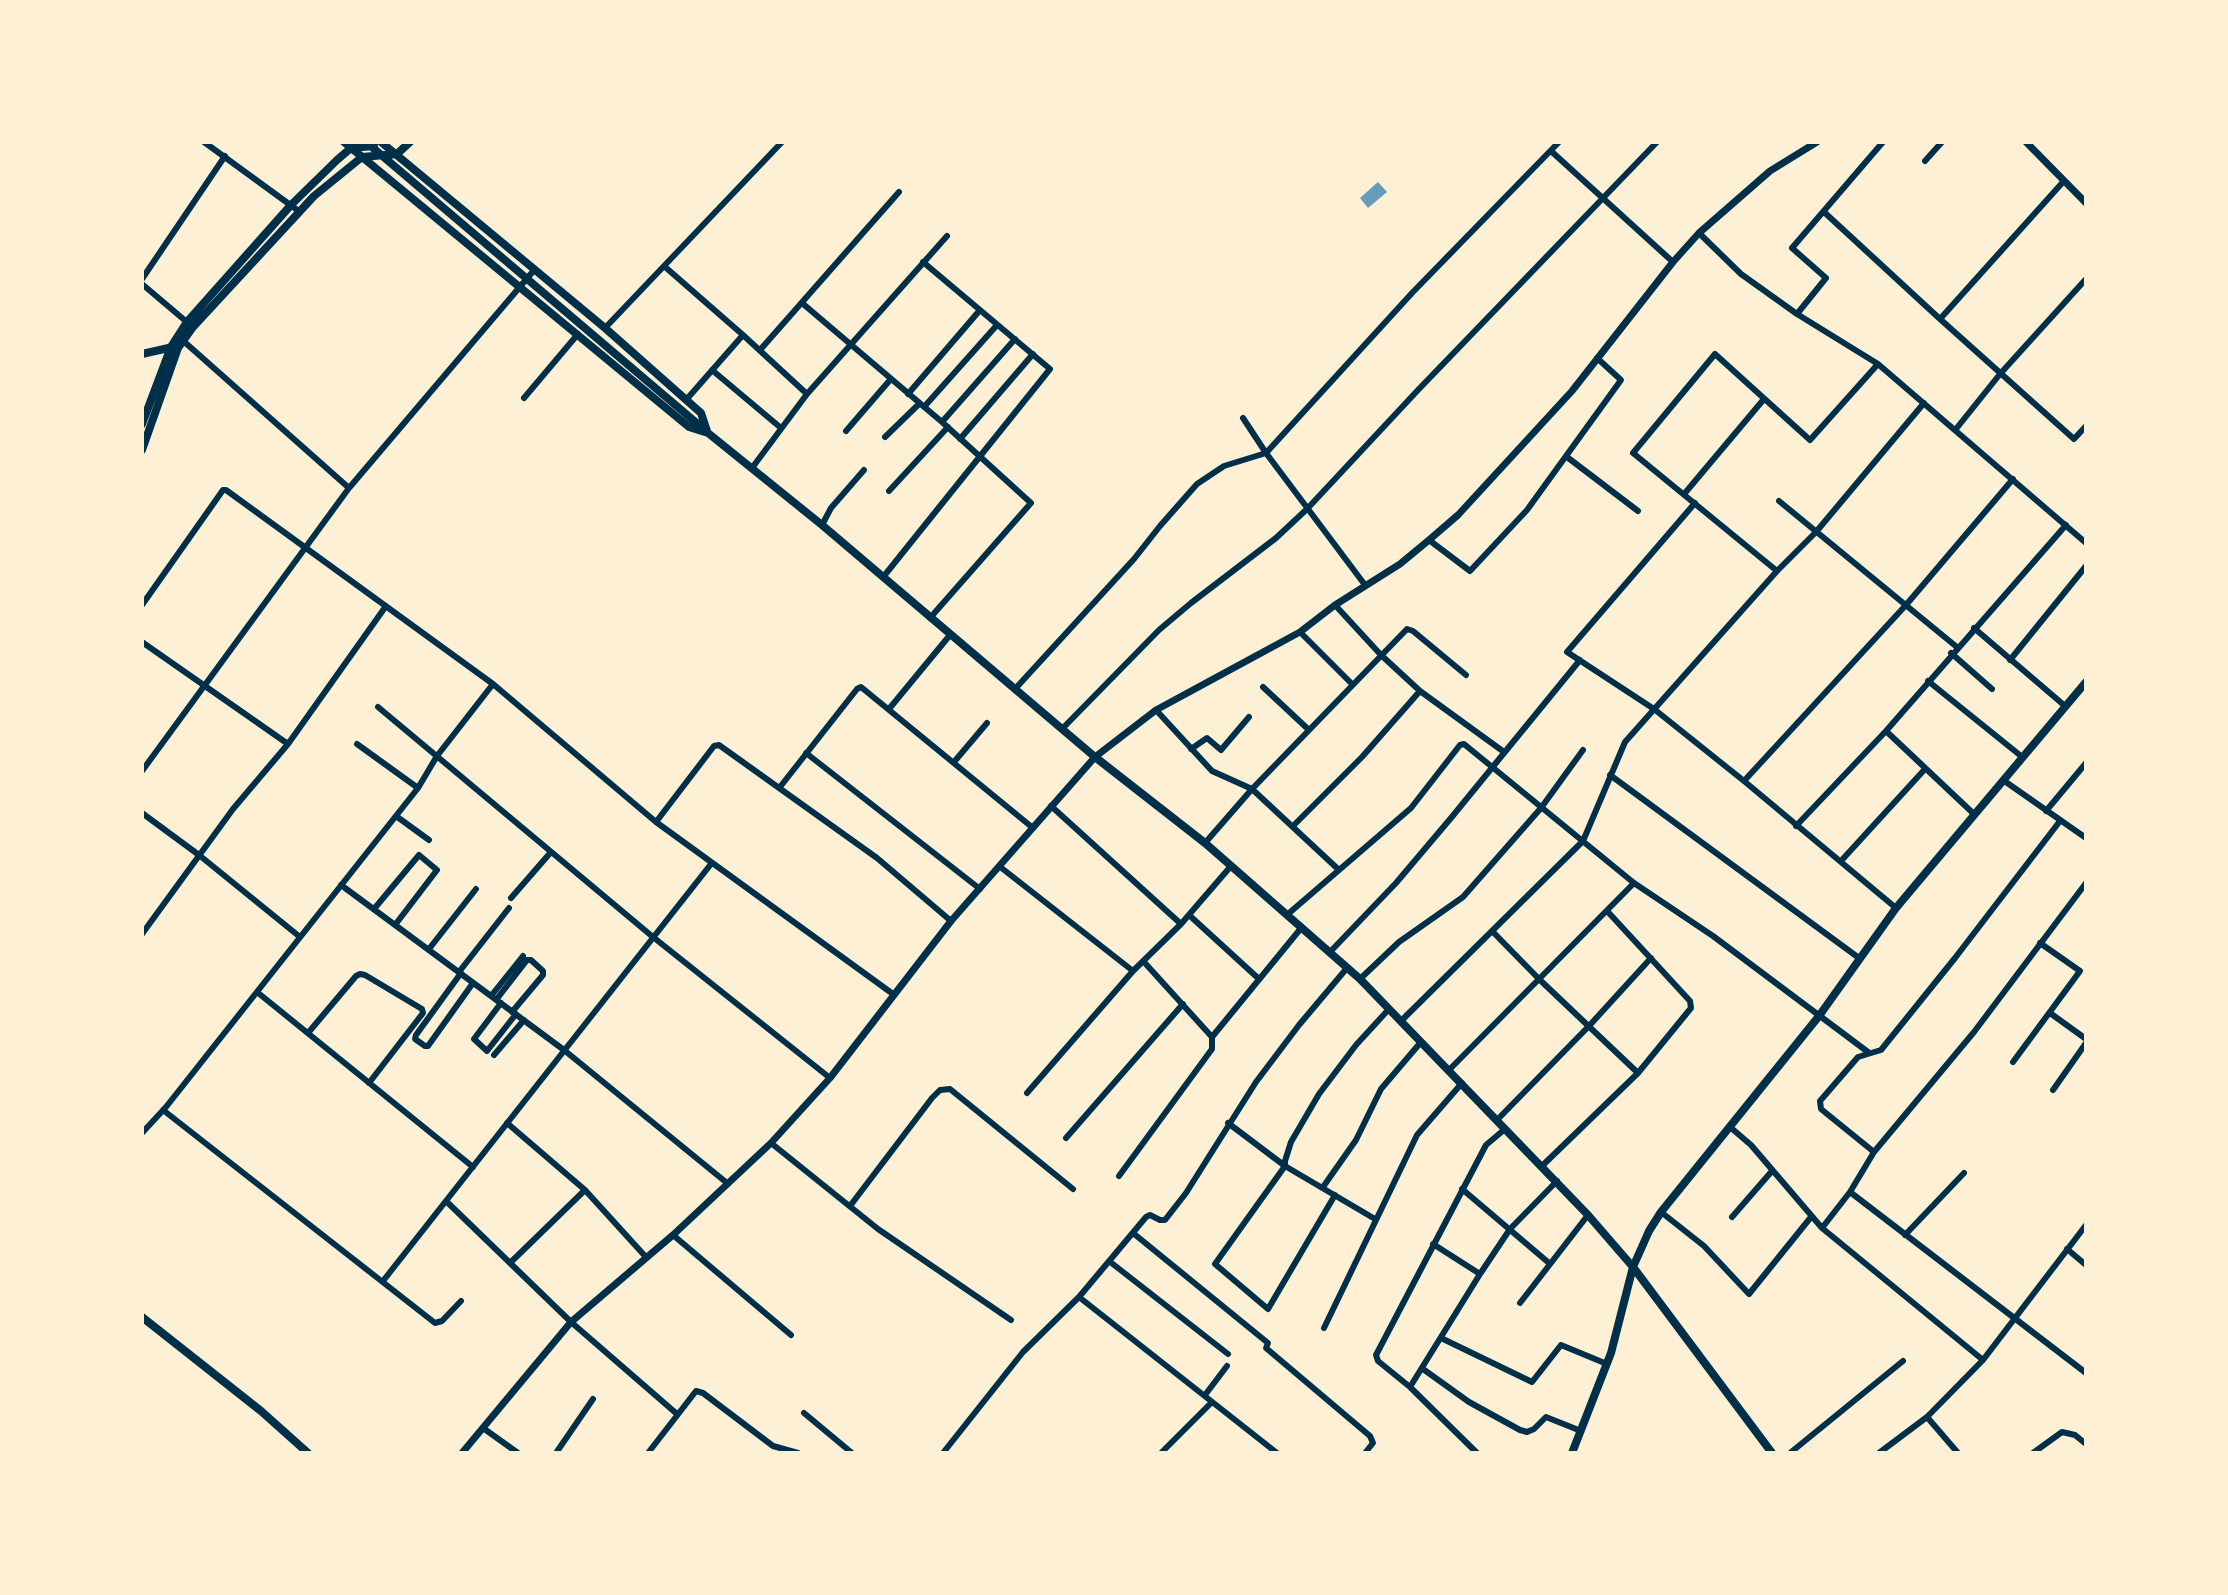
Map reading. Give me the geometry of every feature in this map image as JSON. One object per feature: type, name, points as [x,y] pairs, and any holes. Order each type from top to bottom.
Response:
[{"type":"main road","points":[[366,142],[708,433],[884,576],[1095,757],[1205,844],[1360,979],[1588,1214],[1633,1267],[1772,1453]]},
{"type":"main road","points":[[190,325],[314,196],[362,157],[397,154],[410,142]]},
{"type":"main road","points":[[142,424],[178,343],[190,325],[291,205],[348,145],[385,143],[606,328],[701,413],[708,433]]},
{"type":"main road","points":[[348,145],[689,427],[708,433]]},
{"type":"main road","points":[[142,354],[178,343]]},
{"type":"main road","points":[[142,450],[178,343]]},
{"type":"main road","points":[[1572,1453],[1607,1364],[1633,1267],[1661,1212],[1819,1016],[1896,908],[2086,682]]},
{"type":"main road","points":[[142,1317],[261,1411],[308,1453]]},
{"type":"street","points":[[204,142],[300,212]]},
{"type":"street","points":[[606,328],[782,142]]},
{"type":"street","points":[[1015,689],[1134,559],[1197,484],[1224,466],[1266,453],[1412,293],[1559,142]]},
{"type":"street","points":[[1062,729],[1159,630],[1276,538],[1307,509],[1657,142]]},
{"type":"street","points":[[461,1453],[570,1322],[673,1235],[771,1143],[830,1078],[951,921],[1095,757],[1156,710],[1300,632],[1335,604],[1400,564],[1429,540],[1458,515],[1572,391],[1699,233],[1770,171],[1817,142]]},
{"type":"street","points":[[1797,314],[1826,278],[1792,248],[1882,142]]},
{"type":"street","points":[[1925,161],[1942,142]]},
{"type":"street","points":[[2026,142],[2086,204]]},
{"type":"street","points":[[1551,151],[1673,262]]},
{"type":"street","points":[[142,279],[225,156]]},
{"type":"street","points":[[1940,319],[2063,182]]},
{"type":"street","points":[[760,350],[898,192]]},
{"type":"street","points":[[1824,212],[2074,439],[2086,426]]},
{"type":"street","points":[[1699,233],[1741,274],[1797,314],[1878,364],[2086,543]]},
{"type":"street","points":[[752,468],[807,394],[947,236]]},
{"type":"street","points":[[884,576],[1050,369],[923,262]]},
{"type":"street","points":[[664,266],[807,394]]},
{"type":"street","points":[[142,771],[349,488],[535,269]]},
{"type":"street","points":[[1956,429],[2000,374],[2086,278]]},
{"type":"street","points":[[142,284],[190,325]]},
{"type":"street","points":[[802,303],[1031,502],[930,618]]},
{"type":"street","points":[[908,394],[980,310]]},
{"type":"street","points":[[885,437],[922,405],[998,325]]},
{"type":"street","points":[[524,398],[578,334]]},
{"type":"street","points":[[686,400],[743,335]]},
{"type":"street","points":[[942,422],[1015,339]]},
{"type":"street","points":[[178,343],[349,488]]},
{"type":"street","points":[[960,439],[1033,354]]},
{"type":"street","points":[[1777,571],[1633,453],[1715,354],[1810,440],[1878,364]]},
{"type":"street","points":[[1429,540],[1469,571],[1527,510],[1621,380],[1597,358]]},
{"type":"street","points":[[712,370],[781,428]]},
{"type":"street","points":[[846,431],[890,380]]},
{"type":"street","points":[[1685,493],[1764,399]]},
{"type":"street","points":[[1401,1021],[1583,841],[1625,742],[1777,571],[1816,532],[1924,403]]},
{"type":"street","points":[[1243,418],[1364,585]]},
{"type":"street","points":[[889,491],[948,428]]},
{"type":"street","points":[[1567,457],[1638,511]]},
{"type":"street","points":[[822,525],[831,508],[864,470]]},
{"type":"street","points":[[1744,781],[1906,605],[2013,479]]},
{"type":"street","points":[[142,605],[225,490],[493,684],[656,822],[893,994]]},
{"type":"street","points":[[1779,501],[1958,648]]},
{"type":"street","points":[[1695,503],[1567,652],[1654,709],[1896,908]]},
{"type":"street","points":[[1796,826],[1886,731],[1951,653],[2066,525]]},
{"type":"street","points":[[2010,660],[2086,566]]},
{"type":"street","points":[[1335,604],[1381,655],[1420,691],[1504,752]]},
{"type":"street","points":[[142,934],[233,809],[288,744],[386,606]]},
{"type":"street","points":[[1974,628],[2065,706]]},
{"type":"street","points":[[1205,844],[1252,789],[1407,629],[1413,631],[1466,675]]},
{"type":"street","points":[[1300,632],[1352,684]]},
{"type":"street","points":[[889,709],[950,635]]},
{"type":"street","points":[[142,642],[288,744]]},
{"type":"street","points":[[1951,653],[1992,689]]},
{"type":"street","points":[[1330,952],[1396,883],[1580,660]]},
{"type":"street","points":[[1928,681],[2021,757]]},
{"type":"street","points":[[142,1133],[418,788],[437,756],[493,684]]},
{"type":"street","points":[[1263,687],[1309,730]]},
{"type":"street","points":[[780,787],[857,689],[863,688],[1033,828]]},
{"type":"street","points":[[1293,826],[1362,757],[1420,691]]},
{"type":"street","points":[[378,707],[653,937],[830,1078]]},
{"type":"street","points":[[1156,710],[1212,771],[1252,789],[1339,870]]},
{"type":"street","points":[[1191,749],[1207,738],[1221,750],[1249,717]]},
{"type":"street","points":[[954,762],[987,723]]},
{"type":"street","points":[[1886,731],[1975,814]]},
{"type":"street","points":[[357,744],[418,788]]},
{"type":"street","points":[[1288,914],[1411,808],[1460,745],[1464,744],[1634,883],[1713,936],[1868,1052]]},
{"type":"street","points":[[656,822],[716,745],[722,746],[877,858],[951,921]]},
{"type":"street","points":[[1360,979],[1399,942],[1463,897],[1541,808],[1583,750]]},
{"type":"street","points":[[806,753],[980,889]]},
{"type":"street","points":[[2046,811],[2086,763]]},
{"type":"street","points":[[1841,861],[1925,769]]},
{"type":"street","points":[[1611,775],[1859,958]]},
{"type":"street","points":[[2003,780],[2086,838]]},
{"type":"street","points":[[1051,806],[1181,924]]},
{"type":"street","points":[[142,813],[199,855],[300,937]]},
{"type":"street","points":[[396,816],[429,840]]},
{"type":"street","points":[[1874,1152],[1818,1105],[1858,1057],[1881,1050],[2060,821]]},
{"type":"street","points":[[511,898],[551,852]]},
{"type":"street","points":[[374,909],[419,855],[437,870],[395,925]]},
{"type":"street","points":[[383,1281],[711,864]]},
{"type":"street","points":[[999,866],[1133,971]]},
{"type":"street","points":[[1027,1093],[1133,971],[1181,924],[1231,866]]},
{"type":"street","points":[[1449,1070],[1634,883]]},
{"type":"street","points":[[1822,1228],[1850,1192],[1874,1152],[1974,1032],[2086,883]]},
{"type":"street","points":[[341,885],[564,1050],[727,1183]]},
{"type":"street","points":[[429,950],[476,889]]},
{"type":"street","points":[[473,983],[428,1046],[415,1039],[509,908]]},
{"type":"street","points":[[1542,1165],[1637,1073],[1692,1005],[1608,912]]},
{"type":"street","points":[[1189,915],[1259,979]]},
{"type":"street","points":[[1119,1176],[1212,1049],[1212,1037],[1302,927]]},
{"type":"street","points":[[1492,931],[1637,1073]]},
{"type":"street","points":[[2013,1062],[2080,971],[2040,943]]},
{"type":"street","points":[[496,1000],[527,960],[531,960],[543,971],[543,975],[487,1051],[474,1039],[496,1000],[523,956]]},
{"type":"street","points":[[1497,1120],[1651,958]]},
{"type":"street","points":[[1144,962],[1212,1037]]},
{"type":"street","points":[[943,1453],[1023,1352],[1079,1297],[1148,1215],[1165,1220],[1186,1193],[1228,1123],[1299,1025],[1347,968]]},
{"type":"street","points":[[308,1033],[360,974],[422,1009],[423,1013],[369,1083]]},
{"type":"street","points":[[257,992],[472,1167]]},
{"type":"street","points":[[1066,1138],[1183,1004]]},
{"type":"street","points":[[1335,1195],[1269,1309],[1215,1264],[1285,1166],[1284,1161],[1292,1142],[1319,1094],[1356,1045],[1389,1009]]},
{"type":"street","points":[[2050,1013],[2086,1041],[2053,1090]]},
{"type":"street","points":[[494,1055],[523,1020]]},
{"type":"street","points":[[1322,1187],[1356,1140],[1381,1089],[1420,1042]]},
{"type":"street","points":[[1324,1328],[1417,1135],[1462,1083]]},
{"type":"street","points":[[850,1206],[932,1098],[940,1090],[950,1089],[1073,1189]]},
{"type":"street","points":[[163,1110],[435,1323],[442,1321],[461,1301]]},
{"type":"street","points":[[507,1123],[585,1190],[645,1256]]},
{"type":"street","points":[[1228,1123],[1285,1166],[1375,1219]]},
{"type":"street","points":[[1730,1126],[1751,1145],[1822,1228],[1983,1360]]},
{"type":"street","points":[[1477,1453],[1410,1387],[1378,1361],[1376,1355],[1486,1145],[1505,1129]]},
{"type":"street","points":[[771,1143],[878,1228],[1011,1320]]},
{"type":"street","points":[[1732,1217],[1772,1171]]},
{"type":"street","points":[[1905,1235],[1964,1173]]},
{"type":"street","points":[[1410,1387],[1480,1273],[1510,1230],[1558,1181]]},
{"type":"street","points":[[1462,1188],[1549,1264]]},
{"type":"street","points":[[511,1262],[585,1190]]},
{"type":"street","points":[[1850,1192],[2086,1373]]},
{"type":"street","points":[[446,1202],[570,1322],[677,1414]]},
{"type":"street","points":[[1661,1212],[1704,1246],[1749,1294],[1811,1217]]},
{"type":"street","points":[[1520,1303],[1588,1214]]},
{"type":"street","points":[[1878,1453],[1927,1417],[1983,1360],[2086,1225]]},
{"type":"street","points":[[1133,1233],[1268,1343],[1266,1348],[1370,1436],[1373,1443],[1364,1453]]},
{"type":"street","points":[[673,1235],[791,1335]]},
{"type":"street","points":[[1433,1244],[1480,1273]]},
{"type":"street","points":[[2067,1249],[2086,1265]]},
{"type":"street","points":[[1109,1261],[1228,1354]]},
{"type":"street","points":[[1079,1297],[1277,1453]]},
{"type":"street","points":[[1441,1338],[1532,1382],[1561,1345],[1607,1364]]},
{"type":"street","points":[[1790,1453],[1903,1362]]},
{"type":"street","points":[[1205,1395],[1227,1366]]},
{"type":"street","points":[[1423,1369],[1469,1402],[1520,1430],[1527,1432],[1534,1429],[1546,1416],[1581,1431]]},
{"type":"street","points":[[648,1453],[696,1391],[703,1393],[773,1446],[798,1453]]},
{"type":"street","points":[[556,1453],[593,1399]]},
{"type":"street","points":[[1161,1453],[1212,1402]]},
{"type":"street","points":[[804,1413],[852,1453]]},
{"type":"street","points":[[1927,1417],[1958,1453]]},
{"type":"street","points":[[483,1428],[519,1453]]},
{"type":"street","points":[[2034,1453],[2062,1432],[2076,1435],[2086,1444]]},
{"type":"water","points":[[1378,182],[1387,192],[1368,208],[1360,198]]}]
